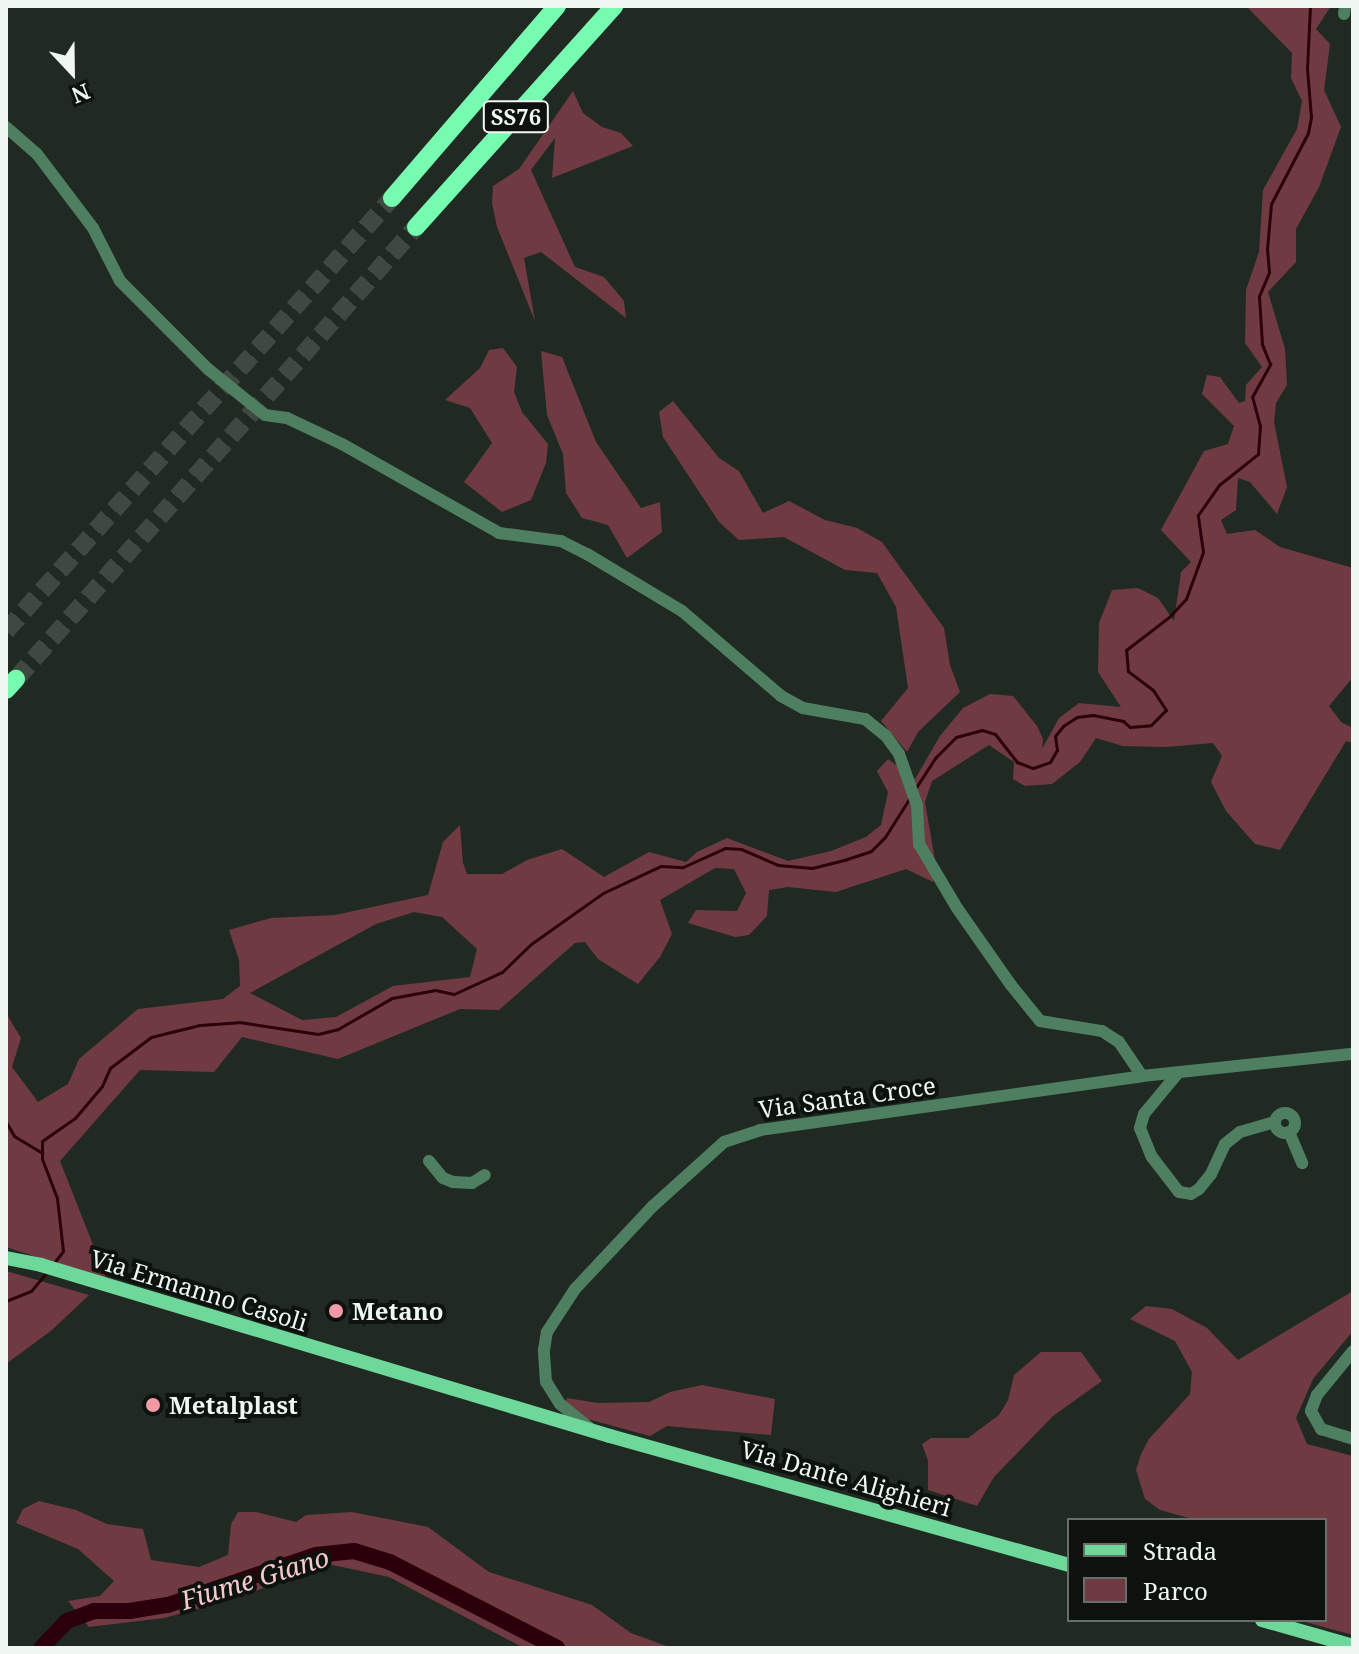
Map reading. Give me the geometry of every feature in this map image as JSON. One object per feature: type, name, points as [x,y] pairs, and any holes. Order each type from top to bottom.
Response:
[{"type":"highway","name":"SS76","points":[[392,198],[557,6]]},
{"type":"highway","name":"SS76","points":[[416,227],[614,6]]},
{"type":"main road","name":"Via Ermanno Casoli","points":[[6,1258],[41,1265],[610,1436]]},
{"type":"main road","name":"Via Dante Alighieri","points":[[610,1436],[1067,1564]]},
{"type":"main road","points":[[1269,1622],[1353,1646]]},
{"type":"street","points":[[6,127],[37,154],[93,228],[120,281],[208,369],[265,415],[287,418],[342,444],[499,533],[561,541],[587,554],[682,611],[781,696],[803,708],[865,719],[886,736],[899,754],[917,805],[919,844],[957,908],[1040,1021],[1102,1031],[1119,1042],[1142,1076]]},
{"type":"street","name":"Via Santa Croce","points":[[592,1430],[560,1404],[546,1382],[544,1350],[547,1332],[575,1289],[707,1154],[724,1142],[760,1130],[1142,1076],[1353,1054]]},
{"type":"street","points":[[1178,1073],[1144,1114],[1140,1128],[1152,1157],[1179,1192],[1191,1194],[1199,1189],[1211,1174],[1225,1144],[1240,1132],[1274,1122],[1279,1131],[1289,1132],[1302,1163]]},
{"type":"street","points":[[429,1161],[443,1178],[453,1182],[472,1183],[485,1175]]},
{"type":"street","points":[[1353,1351],[1317,1395],[1311,1411],[1321,1429],[1353,1439]]},
{"type":"green space","points":[[1246,6],[1331,6],[1316,29],[1330,44],[1324,90],[1341,127],[1319,187],[1296,229],[1296,262],[1268,292],[1285,349],[1287,385],[1276,403],[1274,422],[1287,487],[1277,514],[1250,482],[1238,478],[1236,510],[1221,520],[1227,534],[1255,530],[1280,547],[1353,568],[1353,677],[1329,706],[1341,722],[1353,728],[1353,743],[1346,741],[1280,850],[1255,844],[1226,811],[1211,782],[1222,756],[1213,743],[1166,747],[1123,746],[1096,738],[1080,762],[1052,784],[1025,786],[1013,779],[1014,762],[989,745],[932,781],[925,802],[936,866],[933,882],[906,869],[836,892],[788,887],[769,890],[767,916],[749,935],[735,937],[688,923],[696,910],[737,911],[746,893],[734,869],[715,868],[660,900],[672,934],[660,957],[638,984],[598,959],[585,942],[575,943],[499,1010],[460,1009],[338,1059],[242,1037],[214,1072],[140,1070],[60,1161],[107,1280],[6,1247],[6,1013],[21,1038],[12,1067],[38,1102],[68,1084],[79,1059],[138,1009],[223,999],[240,986],[239,960],[229,930],[271,918],[335,915],[428,895],[443,842],[460,825],[463,863],[467,874],[502,874],[527,860],[562,849],[604,877],[649,852],[686,862],[697,852],[727,838],[788,861],[831,851],[866,837],[881,825],[888,792],[877,771],[888,759],[915,779],[940,736],[963,708],[990,694],[1013,696],[1037,726],[1043,739],[1042,749],[1059,718],[1079,703],[1121,707],[1098,672],[1099,623],[1112,590],[1138,588],[1158,598],[1174,621],[1181,572],[1191,562],[1161,530],[1204,451],[1228,444],[1234,426],[1202,394],[1207,375],[1220,377],[1239,403],[1245,401],[1246,385],[1262,367],[1245,343],[1246,290],[1259,252],[1263,190],[1297,129],[1302,101],[1291,78],[1292,53]],"holes":[[[414,912],[442,917],[477,949],[470,977],[393,986],[336,1017],[302,1020],[250,993],[376,924]]]},
{"type":"green space","points":[[573,91],[583,113],[602,127],[621,133],[633,146],[552,178],[555,138],[531,170],[575,267],[604,277],[624,301],[626,318],[541,252],[524,258],[535,321],[497,227],[492,203],[493,186],[519,169]]},
{"type":"green space","points":[[503,348],[517,367],[514,392],[522,412],[548,444],[546,463],[531,500],[502,512],[464,482],[492,443],[470,408],[445,400],[480,368],[489,350]]},
{"type":"green space","points":[[541,351],[562,357],[596,442],[641,508],[660,502],[662,532],[627,558],[608,525],[582,518],[566,493],[563,454],[547,415]]},
{"type":"green space","points":[[673,401],[719,458],[739,471],[763,513],[789,501],[825,520],[857,528],[882,542],[944,628],[950,665],[960,692],[918,732],[907,752],[881,721],[908,688],[896,607],[877,573],[845,570],[784,537],[739,540],[719,522],[663,437],[659,412]]},
{"type":"green space","points":[[6,1271],[89,1295],[52,1330],[6,1364]]},
{"type":"green space","points":[[1353,1291],[1353,1331],[1313,1379],[1296,1418],[1307,1444],[1353,1456],[1353,1635],[1305,1622],[1327,1622],[1327,1518],[1189,1518],[1160,1510],[1145,1499],[1136,1470],[1141,1454],[1149,1439],[1190,1394],[1192,1372],[1175,1341],[1130,1319],[1146,1306],[1172,1309],[1207,1328],[1238,1360]]},
{"type":"green space","points":[[1041,1352],[1081,1352],[1102,1381],[1053,1416],[994,1477],[977,1506],[928,1490],[928,1461],[922,1444],[931,1438],[968,1438],[999,1415],[1008,1400],[1014,1375]]},
{"type":"green space","points":[[702,1385],[775,1399],[771,1435],[667,1426],[650,1436],[562,1412],[567,1398],[598,1403],[649,1402],[670,1392]]},
{"type":"green space","points":[[39,1501],[76,1510],[107,1524],[143,1529],[151,1560],[199,1567],[228,1555],[231,1524],[238,1512],[256,1512],[296,1522],[306,1515],[352,1512],[428,1527],[489,1572],[592,1605],[631,1633],[672,1648],[524,1648],[389,1577],[328,1564],[234,1599],[164,1618],[89,1627],[68,1601],[100,1596],[114,1581],[78,1549],[16,1523],[23,1509]]},
{"type":"waterway","points":[[915,789],[935,758],[956,737],[982,730],[995,734],[1017,762],[1033,768],[1050,762],[1057,750],[1055,736],[1077,717],[1093,715],[1123,721],[1130,727],[1151,725],[1166,710],[1153,690],[1128,671],[1126,650],[1169,617],[1186,599],[1203,552],[1198,515],[1219,485],[1258,454],[1260,426],[1252,397],[1270,364],[1262,344],[1259,296],[1269,272],[1267,249],[1271,204],[1308,133],[1311,117],[1307,68],[1310,6]]},
{"type":"waterway","points":[[53,1264],[63,1251],[57,1198],[42,1159],[42,1141],[75,1118],[102,1086],[110,1068],[151,1037],[200,1025],[239,1022],[318,1034],[338,1029],[392,998],[435,990],[454,994],[502,972],[531,944],[603,893],[661,866],[683,867],[725,848],[741,849],[778,865],[812,868],[847,859],[871,851],[885,837],[909,799]]},
{"type":"waterway","points":[[6,1122],[14,1136],[42,1153]]},
{"type":"waterway","points":[[6,1301],[31,1291],[46,1273]]},
{"type":"waterway","name":"Fiume Giano","points":[[41,1648],[67,1621],[94,1611],[129,1611],[168,1605],[316,1555],[354,1551],[390,1562],[557,1648]]},
{"type":"tunnel","points":[[6,631],[392,198]]},
{"type":"tunnel","points":[[16,679],[416,227]]},
{"type":"place","name":"Metano","points":[[336,1311]]},
{"type":"place","name":"Metalplast","points":[[153,1405]]}]
